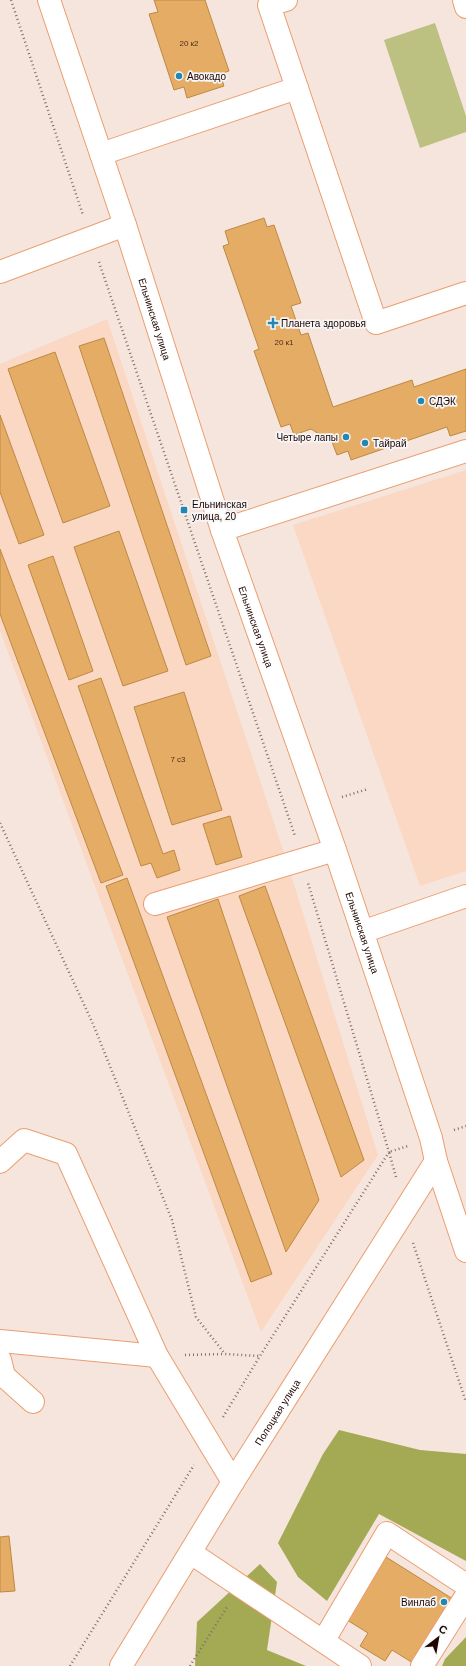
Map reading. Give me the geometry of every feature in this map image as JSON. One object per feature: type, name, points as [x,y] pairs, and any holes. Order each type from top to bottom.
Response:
[{"type":"street","name":"Ельнинская улица","points":[[49,0],[125,226],[222,530],[336,850],[431,1138],[436,1161],[466,1252]]},
{"type":"street","points":[[286,0],[269,5],[376,323],[466,294]]},
{"type":"street","points":[[464,0],[466,7]]},
{"type":"street","points":[[101,154],[297,88]]},
{"type":"street","points":[[0,272],[125,226]]},
{"type":"street","points":[[222,530],[466,451]]},
{"type":"street","points":[[155,904],[336,850]]},
{"type":"street","points":[[362,932],[466,896]]},
{"type":"street","points":[[0,1162],[24,1140],[66,1154],[157,1356],[233,1482]]},
{"type":"street","name":"Полоцкая улица","points":[[121,1666],[233,1482],[436,1161]]},
{"type":"street","points":[[0,1341],[157,1356]]},
{"type":"street","points":[[0,1360],[4,1376],[33,1402]]},
{"type":"street","points":[[324,1640],[387,1533],[466,1585]]},
{"type":"street","points":[[191,1553],[324,1640],[360,1666]]},
{"type":"street","points":[[422,1666],[466,1596]]},
{"type":"path","points":[[11,0],[288,815],[406,1209],[412,1241],[466,1402]]},
{"type":"path","points":[[0,823],[93,1024],[172,1220],[196,1317],[225,1354]]},
{"type":"path","points":[[70,1666],[260,1356],[389,1152]]},
{"type":"path","points":[[157,1356],[225,1354],[260,1356]]},
{"type":"path","points":[[190,1666],[240,1585]]},
{"type":"shaded area","points":[[107,319],[288,865],[378,1155],[261,1332],[0,631],[0,364]]},
{"type":"shaded area","points":[[466,470],[466,871],[420,886],[293,525]]},
{"type":"green space","points":[[435,23],[466,116],[466,132],[420,148],[384,40]]},
{"type":"green space","points":[[339,1430],[420,1450],[466,1454],[466,1561],[379,1514],[327,1601],[298,1577],[278,1543],[323,1454]]},
{"type":"green space","points":[[260,1564],[277,1582],[267,1650],[306,1666],[195,1666],[197,1622]]},
{"type":"green space","points":[[466,1637],[466,1666],[442,1666],[445,1659]]},
{"type":"building","points":[[154,0],[205,0],[229,71],[220,74],[224,86],[187,98],[184,87],[174,90],[149,14],[158,12]]},
{"type":"building","points":[[264,218],[267,227],[274,225],[301,303],[291,306],[301,335],[308,333],[333,407],[412,380],[414,387],[466,369],[466,431],[450,436],[447,427],[351,460],[348,451],[337,455],[332,442],[311,429],[294,435],[290,424],[281,427],[254,351],[259,349],[223,246],[229,244],[225,231]]},
{"type":"building","points":[[104,338],[211,656],[186,665],[79,346]]},
{"type":"building","points":[[55,352],[110,506],[63,523],[8,369]]},
{"type":"building","points":[[0,415],[44,535],[19,544],[0,492]]},
{"type":"building","points":[[119,531],[168,671],[123,686],[74,547]]},
{"type":"building","points":[[0,549],[123,875],[101,883],[0,614]]},
{"type":"building","points":[[53,556],[93,671],[69,680],[28,565]]},
{"type":"building","points":[[101,678],[163,854],[174,850],[180,870],[157,878],[151,863],[141,866],[78,686]]},
{"type":"building","points":[[184,692],[222,810],[172,825],[134,707]]},
{"type":"building","points":[[230,816],[242,857],[216,865],[203,824]]},
{"type":"building","points":[[127,878],[272,1274],[251,1282],[106,886]]},
{"type":"building","points":[[265,886],[364,1160],[341,1177],[239,896]]},
{"type":"building","points":[[218,899],[319,1200],[286,1252],[167,917]]},
{"type":"building","points":[[9,1536],[15,1591],[0,1592],[0,1537]]},
{"type":"building","points":[[386,1557],[453,1599],[413,1663],[392,1650],[385,1661],[360,1646],[368,1633],[347,1620]]},
{"type":"place","name":"Авокадо","points":[[179,76]]},
{"type":"place","name":"Планета здоровья","points":[[273,323]]},
{"type":"place","name":"СДЭК","points":[[421,401]]},
{"type":"place","name":"Четыре лапы","points":[[346,437]]},
{"type":"place","name":"Тайрай","points":[[365,443]]},
{"type":"place","name":"Ельнинская улица, 20","points":[[184,510]]},
{"type":"place","name":"Винлаб","points":[[444,1602]]}]
